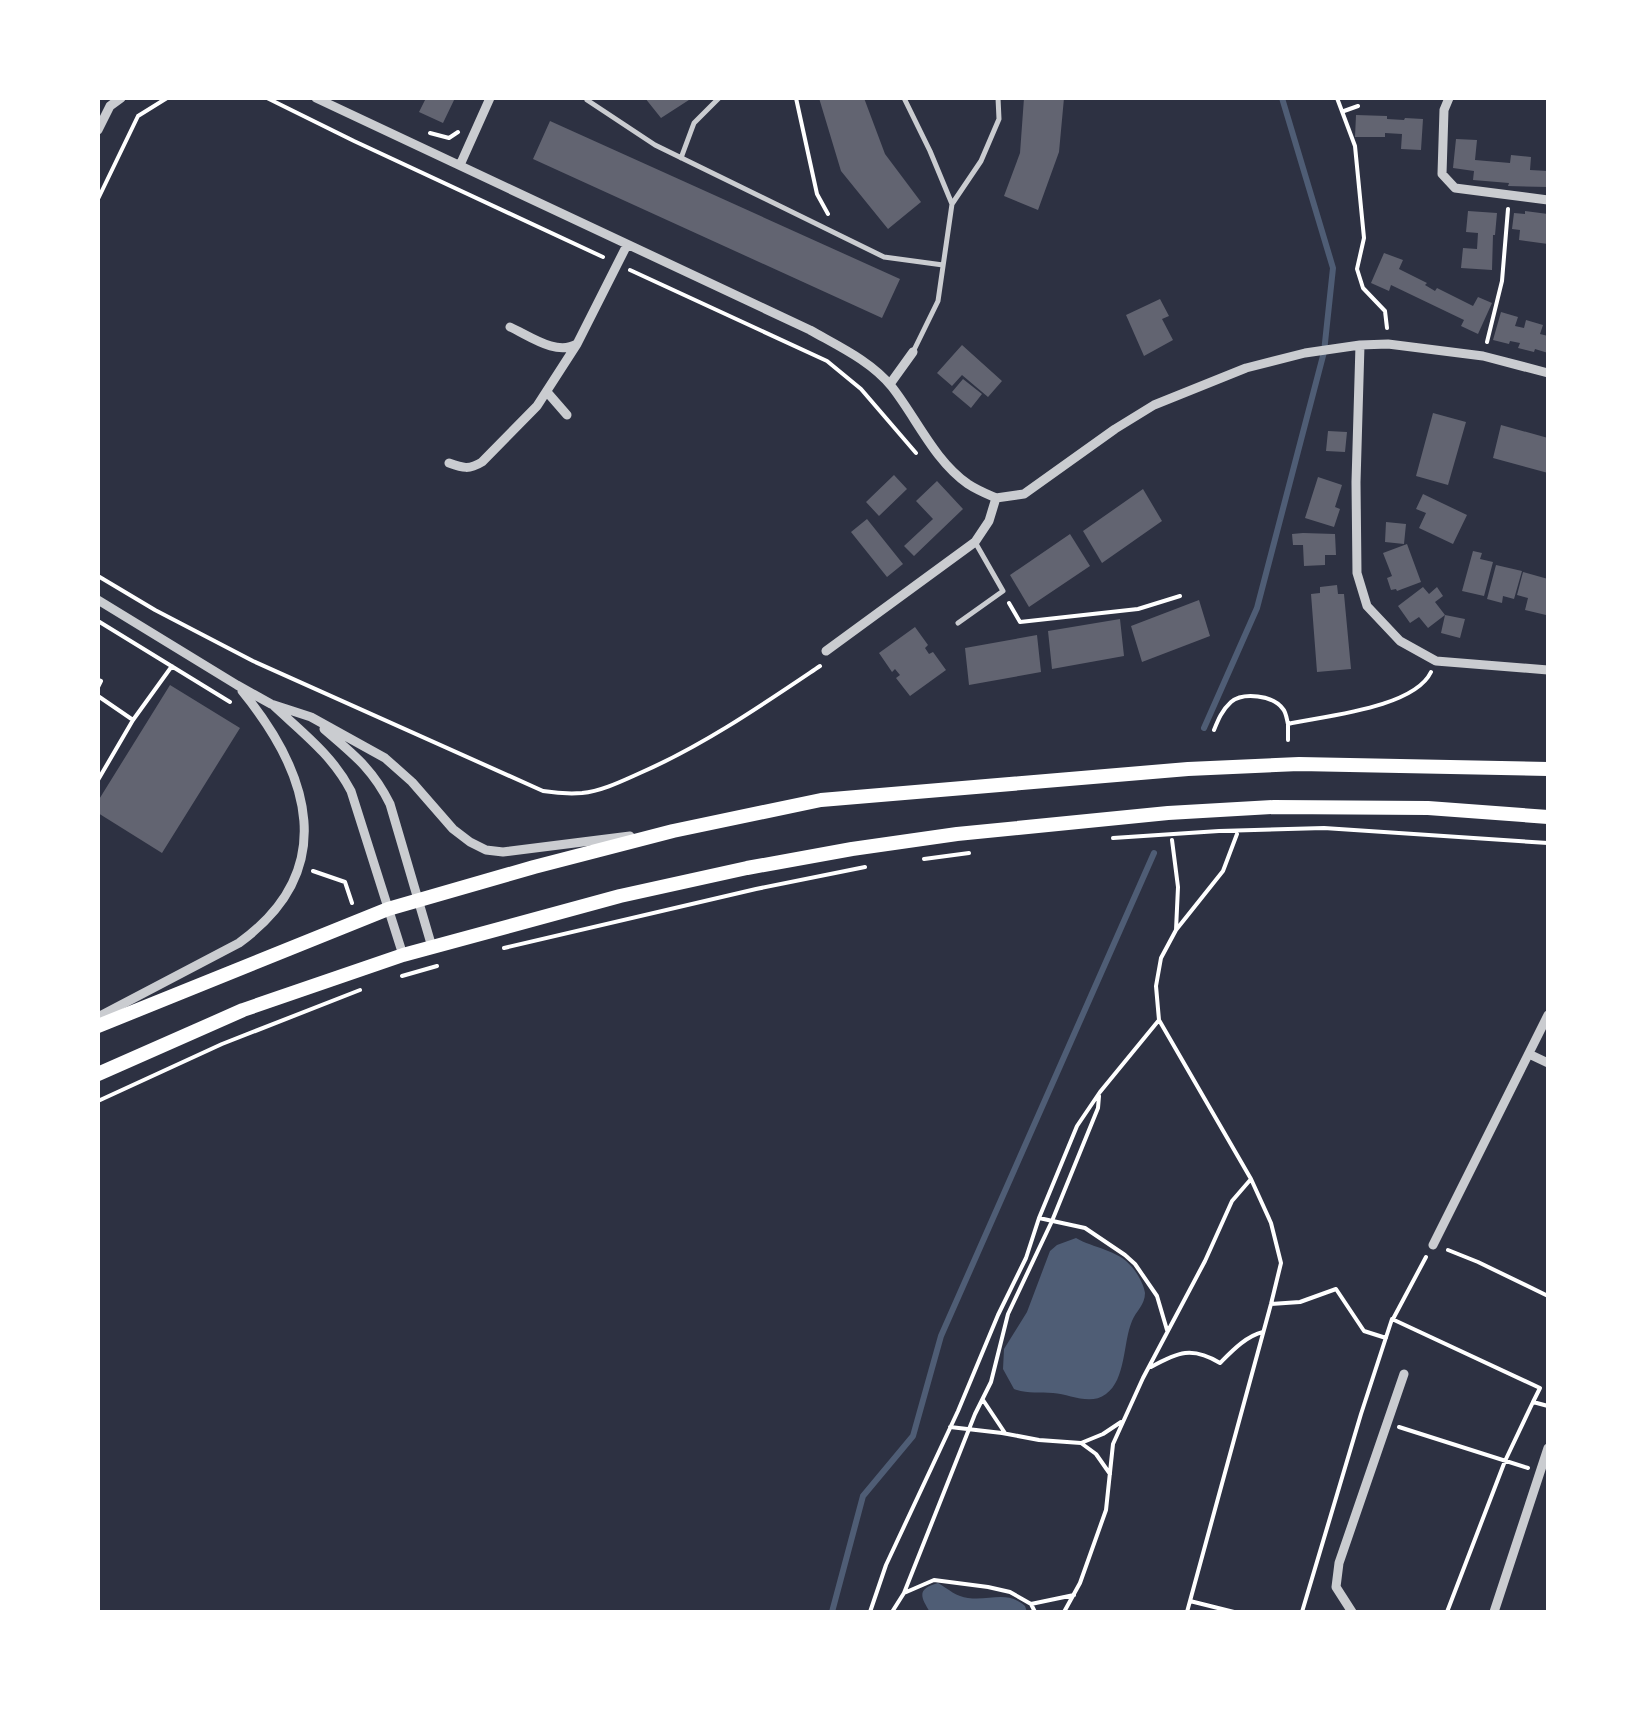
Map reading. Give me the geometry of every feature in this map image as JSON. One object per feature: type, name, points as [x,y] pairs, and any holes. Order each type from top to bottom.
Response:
[{"type":"main road","points":[[98,1026],[419,899],[673,830],[821,800],[1188,769],[1299,764],[1548,769]]},
{"type":"main road","points":[[98,1074],[243,1010],[403,955],[620,896],[852,848],[956,834],[1274,807],[1428,808],[1548,818]]},
{"type":"street","points":[[98,130],[110,106],[121,98]]},
{"type":"street","points":[[316,98],[810,330],[858,357],[890,384],[953,472],[970,486],[996,498],[1024,494],[1154,405],[1246,368],[1305,353],[1388,344],[1484,356],[1548,373]]},
{"type":"street","points":[[460,164],[490,98]]},
{"type":"street","points":[[1449,98],[1444,110],[1442,174],[1455,188],[1548,200]]},
{"type":"street","points":[[449,463],[474,468],[547,392],[627,244]]},
{"type":"street","points":[[510,327],[556,348],[567,349],[576,344]]},
{"type":"street","points":[[1360,345],[1357,574],[1367,606],[1400,641],[1436,660],[1548,670]]},
{"type":"street","points":[[890,384],[913,352]]},
{"type":"street","points":[[547,392],[567,415]]},
{"type":"street","points":[[826,651],[975,542],[996,498]]},
{"type":"street","points":[[98,600],[271,704],[311,717],[384,758],[412,782],[453,830],[486,850],[503,852],[673,830]]},
{"type":"street","points":[[98,1017],[249,936],[284,900],[300,867],[304,810],[299,788],[276,736],[237,685]]},
{"type":"street","points":[[271,704],[327,754],[351,791],[403,955]]},
{"type":"street","points":[[311,717],[380,782],[432,947]]},
{"type":"street","points":[[1433,1245],[1548,1016]]},
{"type":"street","points":[[1528,1054],[1548,1063]]},
{"type":"street","points":[[1352,1612],[1336,1587],[1340,1563],[1404,1374]]},
{"type":"street","points":[[1494,1612],[1548,1448]]},
{"type":"lane","points":[[588,98],[655,146],[884,258],[943,266]]},
{"type":"lane","points":[[681,158],[694,123],[719,98]]},
{"type":"lane","points":[[904,98],[952,204]]},
{"type":"lane","points":[[913,352],[938,301],[952,204],[981,161],[999,119],[998,98]]},
{"type":"lane","points":[[958,623],[1002,591],[975,542]]},
{"type":"path","points":[[98,199],[138,116],[167,98]]},
{"type":"path","points":[[796,98],[816,194],[840,236]]},
{"type":"path","points":[[1337,98],[1356,146],[1364,238],[1357,269],[1362,288],[1385,310],[1388,344]]},
{"type":"path","points":[[1342,111],[1358,106]]},
{"type":"path","points":[[416,144],[422,131],[450,138],[464,127]]},
{"type":"path","points":[[1484,356],[1502,281],[1510,194]]},
{"type":"path","points":[[98,576],[293,680],[529,787],[558,793],[604,788],[688,750],[824,663],[826,651]]},
{"type":"path","points":[[1002,591],[1020,622],[1138,608],[1180,596]]},
{"type":"path","points":[[98,621],[244,711]]},
{"type":"path","points":[[1288,724],[1380,706],[1426,682],[1436,660]]},
{"type":"path","points":[[98,780],[133,720],[172,666]]},
{"type":"path","points":[[98,680],[98,687]]},
{"type":"path","points":[[98,696],[133,720]]},
{"type":"path","points":[[1214,730],[1219,716],[1233,699],[1257,696],[1285,710],[1288,740]]},
{"type":"path","points":[[1098,839],[1324,828],[1548,843]]},
{"type":"path","points":[[1187,1612],[1281,1263],[1272,1223],[1251,1179],[1159,1020],[1156,986],[1162,958],[1176,930],[1222,871],[1238,832]]},
{"type":"path","points":[[1172,840],[1178,887],[1176,930]]},
{"type":"path","points":[[920,859],[973,852]]},
{"type":"path","points":[[504,948],[868,866]]},
{"type":"path","points":[[300,867],[345,882]]},
{"type":"path","points":[[400,977],[451,962]]},
{"type":"path","points":[[98,1101],[222,1044],[365,989]]},
{"type":"path","points":[[870,1612],[886,1565],[1026,1258],[1038,1218],[1077,1126],[1159,1020]]},
{"type":"path","points":[[892,1612],[904,1593],[990,1382],[1008,1314],[1052,1221],[1098,1108],[1100,1092]]},
{"type":"path","points":[[1064,1612],[1106,1510],[1113,1444],[1232,1201],[1251,1179]]},
{"type":"path","points":[[1038,1218],[1085,1228],[1125,1254],[1157,1296],[1167,1330]]},
{"type":"path","points":[[1392,1319],[1433,1245]]},
{"type":"path","points":[[1462,1256],[1548,1296]]},
{"type":"path","points":[[1272,1304],[1300,1302],[1336,1290],[1364,1331],[1386,1338]]},
{"type":"path","points":[[1147,1368],[1175,1353],[1203,1352],[1220,1363],[1256,1333],[1263,1332]]},
{"type":"path","points":[[1446,1612],[1504,1461],[1533,1402],[1546,1405],[1548,1398]]},
{"type":"path","points":[[982,1399],[1005,1433]]},
{"type":"path","points":[[1361,1414],[1540,1472]]},
{"type":"path","points":[[950,1426],[1081,1443],[1124,1419]]},
{"type":"path","points":[[1081,1443],[1096,1454],[1110,1474]]},
{"type":"path","points":[[904,1593],[934,1580],[952,1582],[1010,1592],[1031,1604],[1035,1612]]},
{"type":"path","points":[[1031,1604],[1074,1594]]},
{"type":"path","points":[[1189,1601],[1234,1612]]},
{"type":"water","points":[[1076,1238],[1126,1261],[1138,1275],[1145,1293],[1129,1330],[1117,1380],[1106,1394],[1093,1399],[1014,1389],[1003,1369],[1004,1349],[1027,1312],[1050,1251]]},
{"type":"water","points":[[938,1583],[964,1597],[1012,1598],[1025,1606],[1027,1612],[930,1612],[922,1594]]},
{"type":"building","points":[[426,98],[455,98],[443,123],[419,112]]},
{"type":"building","points":[[645,98],[692,98],[661,118]]},
{"type":"building","points":[[819,98],[864,98],[885,154],[921,202],[888,229],[841,171]]},
{"type":"building","points":[[1024,98],[1064,98],[1059,152],[1038,210],[1004,196],[1020,153]]},
{"type":"building","points":[[1356,115],[1423,119],[1421,150],[1401,149],[1402,134],[1355,137]]},
{"type":"building","points":[[550,121],[900,279],[882,318],[533,159]]},
{"type":"building","points":[[1456,139],[1477,140],[1475,160],[1510,163],[1511,155],[1531,157],[1530,170],[1548,171],[1548,187],[1473,180],[1474,171],[1453,168]]},
{"type":"building","points":[[1468,211],[1497,213],[1492,270],[1461,268],[1463,248],[1477,249],[1478,233],[1466,232]]},
{"type":"building","points":[[1514,213],[1548,214],[1548,244],[1519,240],[1520,230],[1512,229]]},
{"type":"building","points":[[1384,253],[1403,260],[1399,269],[1435,291],[1437,288],[1473,306],[1478,297],[1492,303],[1478,334],[1461,326],[1464,320],[1391,285],[1389,291],[1371,283]]},
{"type":"building","points":[[1160,299],[1169,316],[1162,319],[1173,340],[1144,356],[1126,315]]},
{"type":"building","points":[[1501,312],[1518,317],[1515,326],[1524,328],[1526,320],[1543,325],[1540,334],[1548,336],[1548,353],[1518,348],[1520,343],[1493,340]]},
{"type":"building","points":[[962,345],[1002,381],[988,397],[962,375],[952,386],[937,373]]},
{"type":"building","points":[[963,379],[982,394],[971,408],[952,392]]},
{"type":"building","points":[[1433,413],[1466,422],[1448,485],[1416,476]]},
{"type":"building","points":[[1501,425],[1548,438],[1548,473],[1493,458]]},
{"type":"building","points":[[1328,431],[1347,432],[1345,452],[1326,451]]},
{"type":"building","points":[[894,475],[907,489],[879,516],[866,502]]},
{"type":"building","points":[[1318,477],[1342,485],[1334,527],[1305,518]]},
{"type":"building","points":[[937,481],[963,509],[914,556],[904,546],[933,519],[916,501]]},
{"type":"building","points":[[1143,489],[1162,521],[1102,563],[1083,531]]},
{"type":"building","points":[[1423,494],[1467,515],[1453,544],[1419,528],[1426,513],[1416,509]]},
{"type":"building","points":[[867,519],[903,564],[887,577],[851,532]]},
{"type":"building","points":[[1386,522],[1406,524],[1404,544],[1385,542]]},
{"type":"building","points":[[1070,534],[1090,566],[1029,607],[1010,575]]},
{"type":"building","points":[[1292,534],[1335,534],[1336,555],[1325,555],[1325,565],[1304,566],[1303,545],[1293,545]]},
{"type":"building","points":[[1407,544],[1421,582],[1391,590],[1387,578],[1392,576],[1383,553]]},
{"type":"building","points":[[1473,551],[1482,553],[1480,559],[1493,562],[1484,596],[1462,591]]},
{"type":"building","points":[[1496,565],[1522,571],[1514,599],[1503,596],[1502,603],[1487,599]]},
{"type":"building","points":[[1523,572],[1548,579],[1546,615],[1525,610],[1528,598],[1517,595]]},
{"type":"building","points":[[1337,585],[1338,594],[1344,594],[1351,669],[1317,672],[1311,594],[1320,593],[1320,587]]},
{"type":"building","points":[[1423,587],[1429,594],[1437,587],[1443,596],[1435,602],[1445,615],[1428,628],[1419,617],[1410,623],[1398,606]]},
{"type":"building","points":[[1199,600],[1210,636],[1142,662],[1131,626]]},
{"type":"building","points":[[1445,615],[1465,619],[1460,638],[1441,633]]},
{"type":"building","points":[[1120,619],[1124,656],[1052,669],[1048,631]]},
{"type":"building","points":[[915,627],[928,645],[925,648],[929,654],[933,652],[946,670],[910,696],[896,678],[900,675],[895,669],[892,672],[879,653]]},
{"type":"building","points":[[1037,635],[1041,672],[969,685],[965,648]]},
{"type":"building","points":[[170,685],[240,728],[162,853],[98,813],[98,801]]},
{"type":"waterway","points":[[1204,728],[1257,608],[1324,352],[1333,268],[1282,98]]},
{"type":"waterway","points":[[832,1612],[863,1496],[913,1436],[941,1336],[1154,853]]}]
